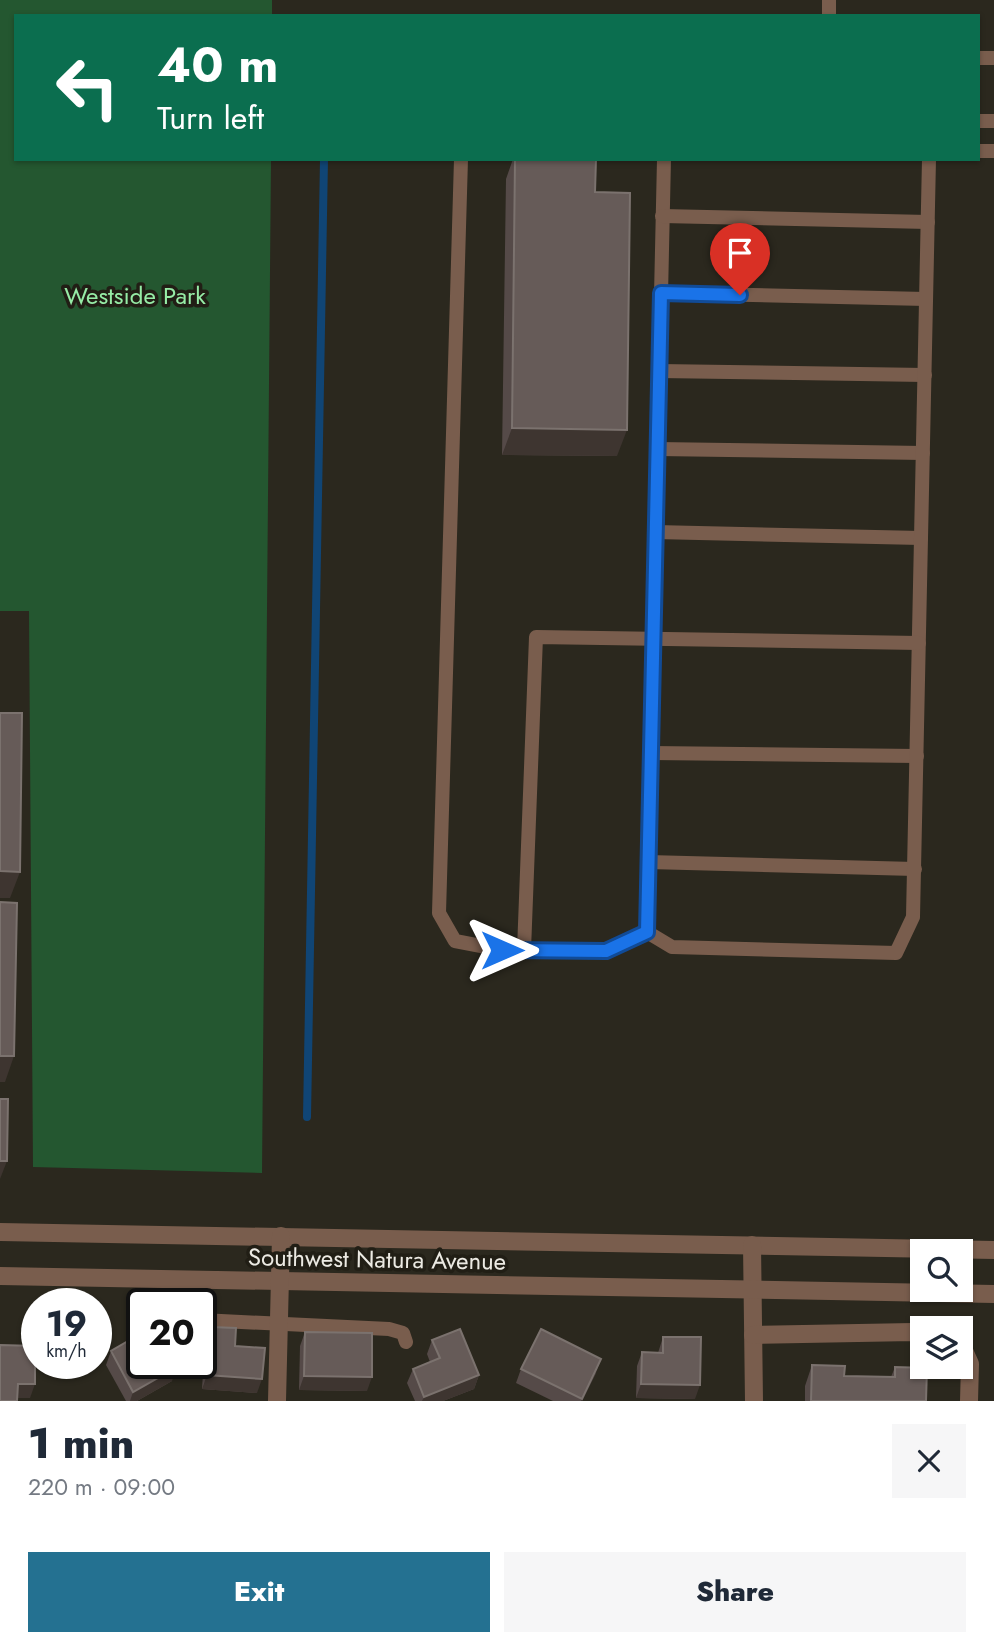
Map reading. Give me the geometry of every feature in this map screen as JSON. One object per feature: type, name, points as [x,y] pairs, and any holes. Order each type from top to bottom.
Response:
[{"type":"street","name":"Southwest Natura Avenue","points":[[0,1232],[994,1250]]},
{"type":"street","points":[[277,1401],[281,1236]]},
{"type":"street","points":[[752,1245],[754,1401]]},
{"type":"street","name":"Southwest Natura Avenue","points":[[0,1276],[994,1294]]},
{"type":"street","points":[[753,1335],[910,1333]]},
{"type":"street","points":[[970,1379],[970,1401]]},
{"type":"lane","points":[[461,161],[439,914],[455,941],[502,950],[606,951],[647,932]]},
{"type":"lane","points":[[647,932],[664,161]]},
{"type":"lane","points":[[647,932],[672,947],[896,953],[913,917],[929,161]]},
{"type":"lane","points":[[662,216],[928,222]]},
{"type":"lane","points":[[661,293],[926,299]]},
{"type":"lane","points":[[659,371],[925,375]]},
{"type":"lane","points":[[657,449],[923,453]]},
{"type":"lane","points":[[655,532],[921,538]]},
{"type":"lane","points":[[524,950],[536,636],[919,643]]},
{"type":"lane","points":[[651,753],[917,756]]},
{"type":"lane","points":[[648,862],[915,869]]},
{"type":"lane","points":[[217,1321],[389,1329],[403,1333],[406,1342]]},
{"type":"green space","name":"Westside Park","points":[[0,0],[272,0],[272,14],[14,14],[14,161],[271,161],[262,1173],[33,1167],[29,611],[0,611]]},
{"type":"building","points":[[515,161],[596,161],[595,192],[630,193],[627,430],[512,428]]},
{"type":"building","points":[[0,713],[22,713],[20,872],[0,871]]},
{"type":"building","points":[[0,902],[17,903],[14,1056],[0,1056]]},
{"type":"building","points":[[0,1099],[8,1099],[7,1161],[0,1161]]},
{"type":"building","points":[[217,1327],[236,1328],[235,1346],[265,1348],[262,1379],[217,1376]]},
{"type":"building","points":[[460,1329],[479,1375],[424,1397],[413,1369],[440,1358],[432,1340]]},
{"type":"building","points":[[541,1329],[601,1359],[582,1399],[521,1369]]},
{"type":"building","points":[[305,1332],[372,1333],[372,1377],[304,1376]]},
{"type":"building","points":[[663,1337],[701,1337],[700,1385],[641,1384],[642,1352],[663,1353]]},
{"type":"building","points":[[126,1342],[126,1379],[112,1353]]},
{"type":"building","points":[[0,1345],[21,1346],[21,1379],[35,1379],[35,1384],[18,1384],[17,1401],[0,1401]]},
{"type":"building","points":[[812,1365],[845,1366],[844,1376],[895,1377],[895,1367],[910,1367],[910,1379],[927,1379],[926,1401],[811,1401]]},
{"type":"building","points":[[126,1379],[156,1379],[133,1392]]},
{"type":"waterway","points":[[307,1117],[324,161]]},
{"type":"route","points":[[502,950],[606,951],[647,932],[661,293],[740,295]]}]
